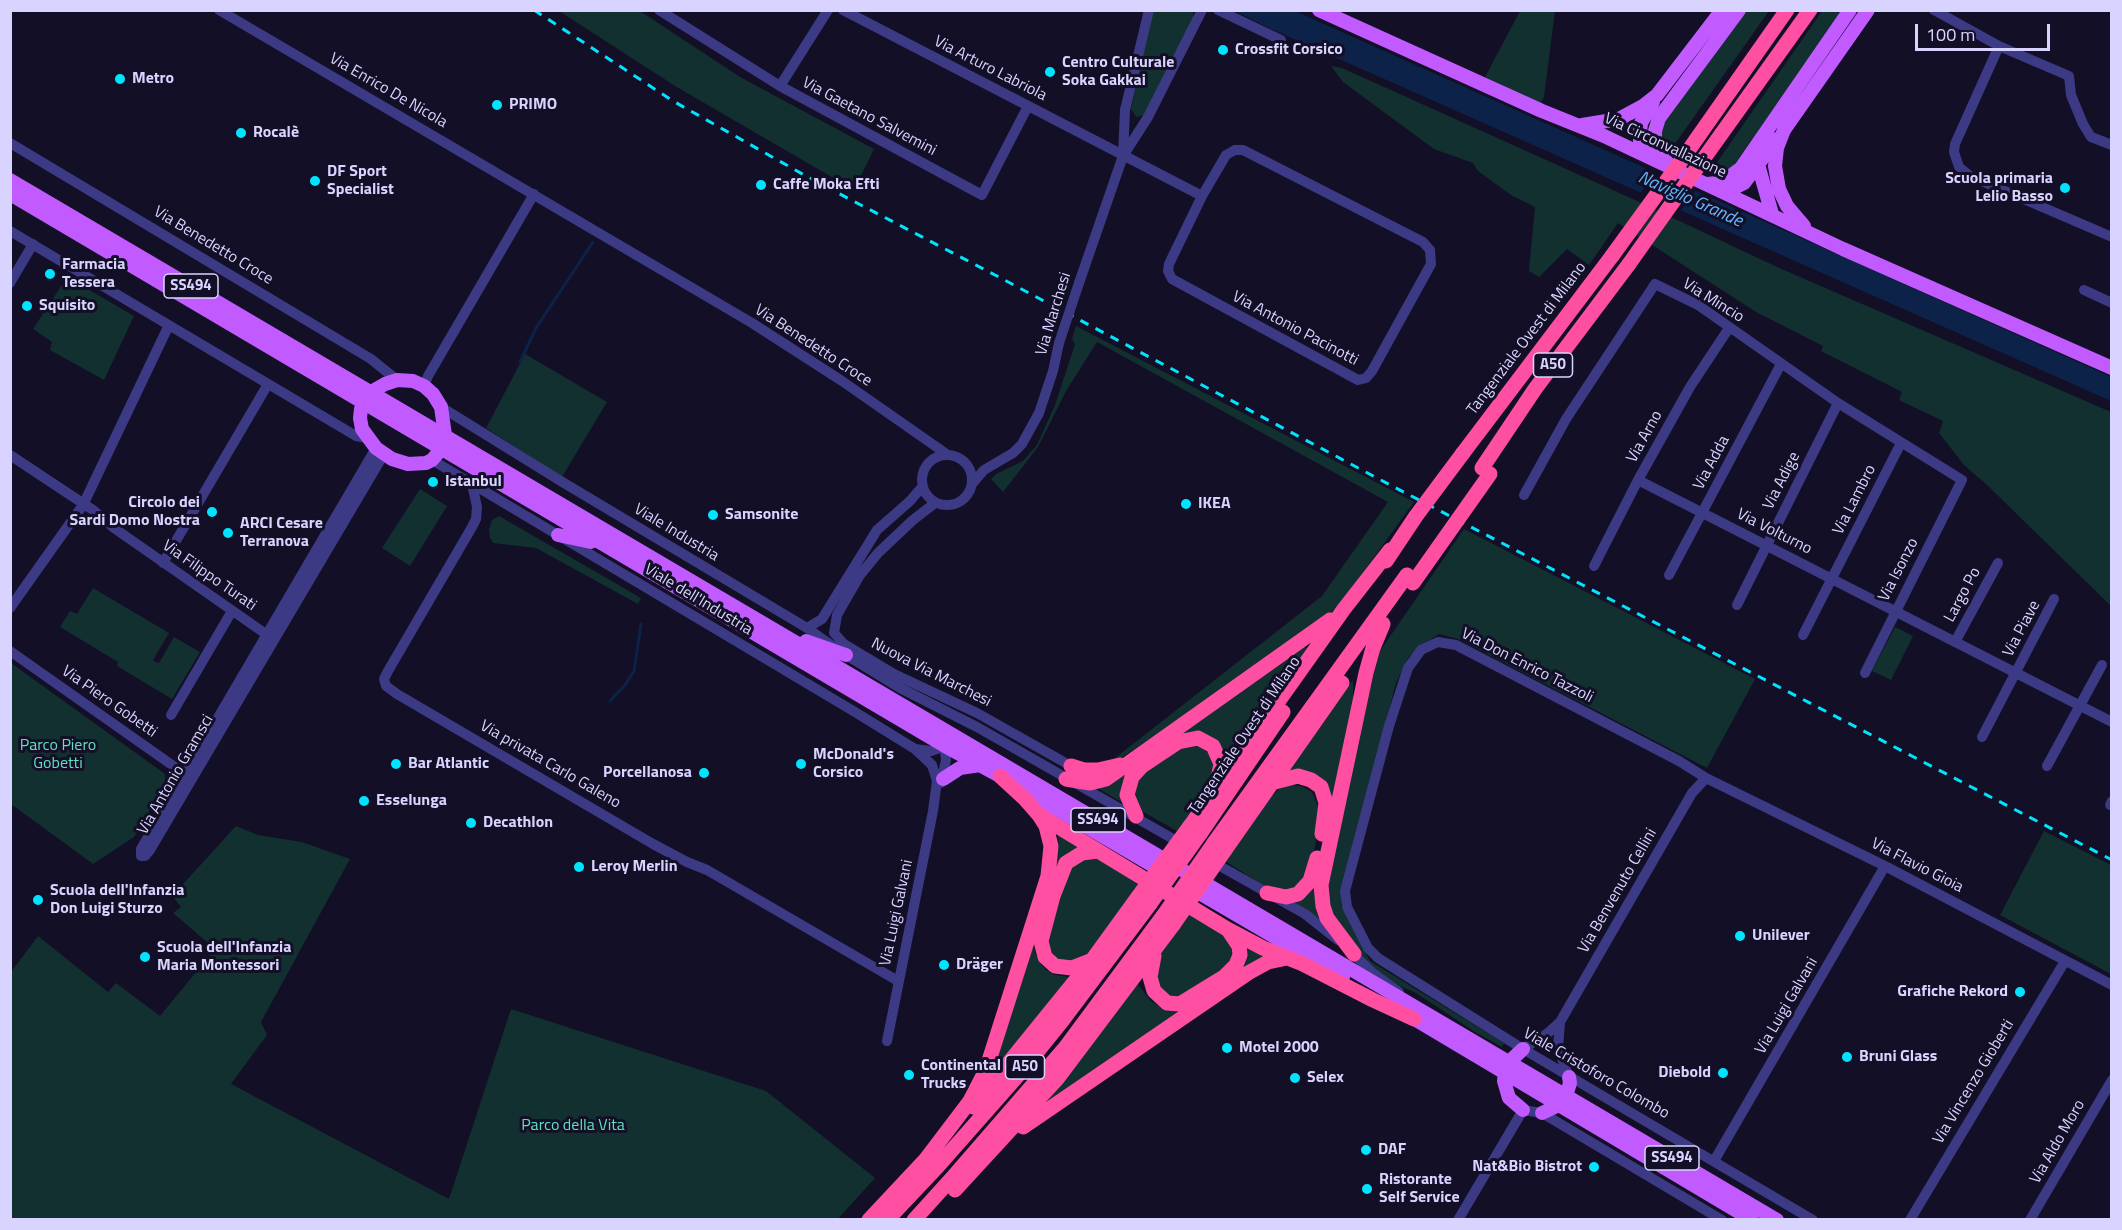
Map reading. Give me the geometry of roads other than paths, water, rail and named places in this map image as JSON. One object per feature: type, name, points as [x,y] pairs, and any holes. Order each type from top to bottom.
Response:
[{"type":"highway","name":"A50","points":[[1675,163],[1787,10]]},
{"type":"highway","name":"A50","points":[[1410,579],[1518,429],[1535,389],[1629,264],[1810,10]]},
{"type":"highway","name":"Tangenziale Ovest di Milano","points":[[887,1220],[1020,1073],[1069,1012],[1144,901],[1416,516],[1612,256],[1675,163]]},
{"type":"highway","points":[[1212,794],[1344,609],[1385,560]]},
{"type":"highway","points":[[1219,847],[1271,783],[1383,624],[1410,579]]},
{"type":"highway","points":[[921,1220],[948,1197],[1057,1079],[1168,925],[1219,847],[1410,579]]},
{"type":"highway","points":[[1069,773],[1085,783],[1100,782],[1309,637],[1344,609]]},
{"type":"highway","points":[[1361,951],[1338,935],[1325,914],[1321,885],[1366,673],[1383,624]]},
{"type":"highway","points":[[1136,816],[1127,795],[1132,777],[1168,747],[1188,739],[1201,739],[1210,744],[1219,758],[1220,774],[1195,830]]},
{"type":"highway","points":[[1000,776],[1039,815],[1227,929],[1263,948],[1322,973],[1373,1000],[1417,1014]]},
{"type":"highway","points":[[1267,893],[1289,897],[1298,894],[1308,884],[1318,855],[1326,803],[1321,788],[1304,777],[1291,777],[1271,783]]},
{"type":"highway","points":[[923,1163],[970,1101],[986,1070],[1048,876],[1052,852],[1051,840],[1039,815]]},
{"type":"highway","points":[[1093,959],[1072,968],[1059,968],[1044,957],[1041,941],[1053,896],[1066,863],[1076,856],[1089,851],[1097,851]]},
{"type":"highway","points":[[869,1220],[986,1092],[1093,959],[1144,901]]},
{"type":"highway","name":"A50","points":[[914,1220],[1051,1065],[1168,925]]},
{"type":"highway","points":[[1168,925],[1155,952],[1151,983],[1161,999],[1167,1003],[1178,1004],[1187,1001],[1224,977],[1236,965],[1240,955],[1239,945],[1227,929]]},
{"type":"highway","points":[[996,1147],[1248,973],[1268,962],[1287,958]]},
{"type":"main road","name":"Via Circonvallazione","points":[[1319,10],[1542,111],[1647,155],[1675,163],[1708,184],[1812,234],[2112,368]]},
{"type":"main road","points":[[1647,155],[1640,141],[1641,123],[1644,116],[1657,95],[1722,10]]},
{"type":"main road","points":[[1675,163],[1657,149],[1655,130],[1663,111],[1739,10]]},
{"type":"main road","points":[[1708,184],[1721,181],[1735,173],[1850,10]]},
{"type":"main road","points":[[1726,192],[1744,183],[1868,11]]},
{"type":"main road","points":[[1604,136],[1644,116],[1677,92]]},
{"type":"main road","points":[[1580,125],[1619,119],[1643,106],[1657,95]]},
{"type":"main road","points":[[1784,130],[1776,156],[1776,181],[1787,206],[1812,234]]},
{"type":"main road","points":[[1755,147],[1772,214]]},
{"type":"main road","name":"SS494","points":[[10,180],[368,398],[439,448],[945,746],[1417,1014]]},
{"type":"main road","name":"SS494","points":[[10,194],[368,398]]},
{"type":"main road","points":[[396,380],[412,381],[424,386],[433,394],[441,407],[439,448],[418,464],[401,463],[375,447],[360,424],[368,398],[385,384],[396,380]]},
{"type":"main road","name":"SS494","points":[[439,448],[777,631],[1563,1100],[1777,1220]]},
{"type":"main road","points":[[558,535],[604,545]]},
{"type":"main road","points":[[777,631],[846,656]]},
{"type":"main road","points":[[939,785],[960,768],[980,765]]},
{"type":"main road","points":[[1523,1049],[1507,1067],[1505,1090],[1509,1098],[1523,1110]]},
{"type":"main road","points":[[1542,1113],[1563,1100],[1570,1083],[1569,1077]]},
{"type":"main road","name":"SS494","points":[[1563,1100],[1752,1220]]},
{"type":"street","name":"Via Gaetano Salvemini","points":[[659,10],[780,86],[982,195],[1028,106]]},
{"type":"street","points":[[780,86],[828,10]]},
{"type":"street","name":"Via Arturo Labriola","points":[[843,10],[1123,156]]},
{"type":"street","name":"Via Marchesi","points":[[1123,156],[1125,110],[1149,10]]},
{"type":"street","name":"Via Marchesi","points":[[972,484],[984,470],[1013,453],[1030,431],[1047,393],[1059,344],[1123,156],[1148,117],[1202,10]]},
{"type":"street","points":[[1218,10],[1281,40]]},
{"type":"street","points":[[1934,10],[1999,46],[2069,76],[2071,95],[2091,137],[2112,145]]},
{"type":"street","points":[[1950,10],[1964,28]]},
{"type":"street","points":[[1833,34],[1844,28],[1854,18],[1868,11]]},
{"type":"street","name":"Via Enrico De Nicola","points":[[222,12],[685,283]]},
{"type":"street","points":[[1999,46],[1955,144],[1954,152],[1959,167],[1970,177],[2112,237]]},
{"type":"street","name":"Via Benedetto Croce","points":[[10,143],[363,354],[396,380]]},
{"type":"street","name":"Via Antonio Pacinotti","points":[[1235,150],[1243,150],[1423,242],[1430,250],[1431,264],[1366,378],[1358,380],[1172,279],[1168,271],[1169,264],[1202,196],[1226,154],[1235,150]]},
{"type":"street","points":[[1123,156],[1202,196]]},
{"type":"street","points":[[424,386],[534,194]]},
{"type":"street","points":[[10,231],[375,447]]},
{"type":"street","points":[[10,283],[33,244]]},
{"type":"street","name":"Via Benedetto Croce","points":[[685,283],[812,362],[948,455]]},
{"type":"street","name":"Via Mincio","points":[[1524,495],[1566,418],[1655,284],[1698,305],[1838,403],[1962,480]]},
{"type":"street","points":[[2084,290],[2112,303]]},
{"type":"street","points":[[10,608],[83,505],[169,325]]},
{"type":"street","name":"Via Arno","points":[[1594,566],[1638,480],[1690,387],[1729,328]]},
{"type":"street","name":"Via Adda","points":[[1669,575],[1780,364]]},
{"type":"street","points":[[164,563],[268,384]]},
{"type":"street","name":"Via Adige","points":[[1737,604],[1838,403]]},
{"type":"street","name":"Viale Industria","points":[[441,407],[807,628],[846,656],[900,688],[1069,773]]},
{"type":"street","points":[[923,437],[929,447],[930,461]]},
{"type":"street","name":"Via Lambro","points":[[1803,635],[1901,443]]},
{"type":"street","name":"Via Antonio Gramsci","points":[[188,776],[150,850],[145,856],[141,856],[140,851],[188,776],[270,637],[375,447]]},
{"type":"street","points":[[439,448],[468,482]]},
{"type":"street","name":"Via Filippo Turati","points":[[10,455],[93,510],[270,637]]},
{"type":"street","points":[[942,455],[948,455],[965,462],[972,484],[967,495],[958,503],[947,506],[935,503],[925,493],[922,487],[922,473],[930,461],[942,455]]},
{"type":"street","points":[[965,462],[992,464]]},
{"type":"street","name":"Via Volturno","points":[[1638,480],[1895,611]]},
{"type":"street","name":"Via Isonzo","points":[[1865,674],[1962,480]]},
{"type":"street","name":"Viale dell'Industria","points":[[468,482],[915,749]]},
{"type":"street","name":"Via privata Carlo Galeno","points":[[468,482],[477,507],[476,519],[388,671],[384,683],[397,694],[653,844],[707,870],[898,981]]},
{"type":"street","points":[[807,628],[822,619],[877,530],[910,501],[922,487]]},
{"type":"street","points":[[831,645],[827,629],[860,575],[878,553],[919,514],[935,503]]},
{"type":"street","name":"Largo Po","points":[[1955,642],[1998,563]]},
{"type":"street","name":"Via Piave","points":[[1982,737],[2054,598]]},
{"type":"street","points":[[171,715],[232,611]]},
{"type":"street","name":"Largo Po","points":[[1895,611],[2016,673]]},
{"type":"street","name":"Nuova Via Marchesi","points":[[837,615],[834,633],[844,644],[904,680],[977,713],[1069,773]]},
{"type":"street","name":"Via Don Enrico Tazzoli","points":[[1361,951],[1347,907],[1345,891],[1389,726],[1405,676],[1414,659],[1432,644],[1444,641],[1456,645],[1679,761],[1706,778]]},
{"type":"street","name":"Via Piero Gobetti","points":[[10,651],[188,776]]},
{"type":"street","points":[[2047,766],[2102,665]]},
{"type":"street","name":"Via Piave","points":[[2016,673],[2112,722]]},
{"type":"street","points":[[915,749],[931,751],[945,746],[936,725]]},
{"type":"street","name":"Via Luigi Galvani","points":[[887,1041],[946,760],[945,746]]},
{"type":"street","name":"Via Luigi Galvani","points":[[915,749],[935,769],[939,785]]},
{"type":"street","points":[[1069,773],[1136,816],[1310,918],[1361,951],[1373,973],[1417,1014]]},
{"type":"street","name":"Via Flavio Gioia","points":[[1706,778],[1885,866],[2112,985]]},
{"type":"street","name":"Via Benvenuto Cellini","points":[[1560,1022],[1692,793],[1706,778]]},
{"type":"street","name":"Via Luigi Galvani","points":[[1714,1161],[1885,866]]},
{"type":"street","name":"Viale Cristoforo Colombo","points":[[1361,951],[1378,958],[1569,1077],[1813,1220]]},
{"type":"street","name":"Via Vincenzo Gioberti","points":[[1910,1220],[2065,961]]},
{"type":"street","points":[[1523,1049],[1548,1033],[1560,1022]]},
{"type":"street","points":[[1560,1022],[1558,1048],[1569,1077]]},
{"type":"street","name":"Via Aldo Moro","points":[[2030,1220],[2112,1080]]},
{"type":"street","points":[[1458,1220],[1523,1110],[1542,1113],[1722,1220]]},
{"type":"water","name":"Naviglio Grande","points":[[1235,11],[1295,11],[2111,377],[2111,401],[1269,28]]},
{"type":"waterway","points":[[520,362],[536,328],[593,242]]},
{"type":"waterway","points":[[610,701],[634,671],[641,624]]},
{"type":"railway","points":[[534,10],[673,101],[813,180],[1394,487],[2112,860]]},
{"type":"place","name":"Crossfit Corsico","points":[[1223,50]]},
{"type":"place","name":"Centro Culturale Soka Gakkai","points":[[1050,72]]},
{"type":"place","name":"Metro","points":[[120,79]]},
{"type":"place","name":"PRIMO","points":[[497,105]]},
{"type":"place","name":"Rocalè","points":[[241,133]]},
{"type":"place","name":"DF Sport Specialist","points":[[315,181]]},
{"type":"place","name":"Caffe Moka Efti","points":[[761,185]]},
{"type":"place","name":"Scuola primaria Lelio Basso","points":[[2065,188]]},
{"type":"place","name":"Farmacia Tessera","points":[[50,274]]},
{"type":"place","name":"Squisito","points":[[27,306]]},
{"type":"place","name":"Istanbul","points":[[433,482]]},
{"type":"place","name":"IKEA","points":[[1186,504]]},
{"type":"place","name":"Circolo dei Sardi Domo Nostra","points":[[212,512]]},
{"type":"place","name":"Samsonite","points":[[713,515]]},
{"type":"place","name":"ARCI Cesare Terranova","points":[[228,533]]},
{"type":"place","name":"Bar Atlantic","points":[[396,764]]},
{"type":"place","name":"McDonald's Corsico","points":[[801,764]]},
{"type":"place","name":"Porcellanosa","points":[[704,773]]},
{"type":"place","name":"Esselunga","points":[[364,801]]},
{"type":"place","name":"Decathlon","points":[[471,823]]},
{"type":"place","name":"Leroy Merlin","points":[[579,867]]},
{"type":"place","name":"Scuola dell'Infanzia Don Luigi Sturzo","points":[[38,900]]},
{"type":"place","name":"Unilever","points":[[1740,936]]},
{"type":"place","name":"Scuola dell'Infanzia Maria Montessori","points":[[145,957]]},
{"type":"place","name":"Dräger","points":[[944,965]]},
{"type":"place","name":"Grafiche Rekord","points":[[2020,992]]},
{"type":"place","name":"Motel 2000","points":[[1227,1048]]},
{"type":"place","name":"Bruni Glass","points":[[1847,1057]]},
{"type":"place","name":"Diebold","points":[[1723,1073]]},
{"type":"place","name":"Continental Trucks","points":[[909,1075]]},
{"type":"place","name":"Selex","points":[[1295,1078]]},
{"type":"place","name":"DAF","points":[[1366,1150]]},
{"type":"place","name":"Nat&Bio Bistrot","points":[[1594,1167]]},
{"type":"place","name":"Ristorante Self Service","points":[[1367,1189]]},
{"type":"park label","name":"Parco Piero Gobetti","points":[[58,755]]},
{"type":"park label","name":"Parco della Vita","points":[[573,1126]]}]
